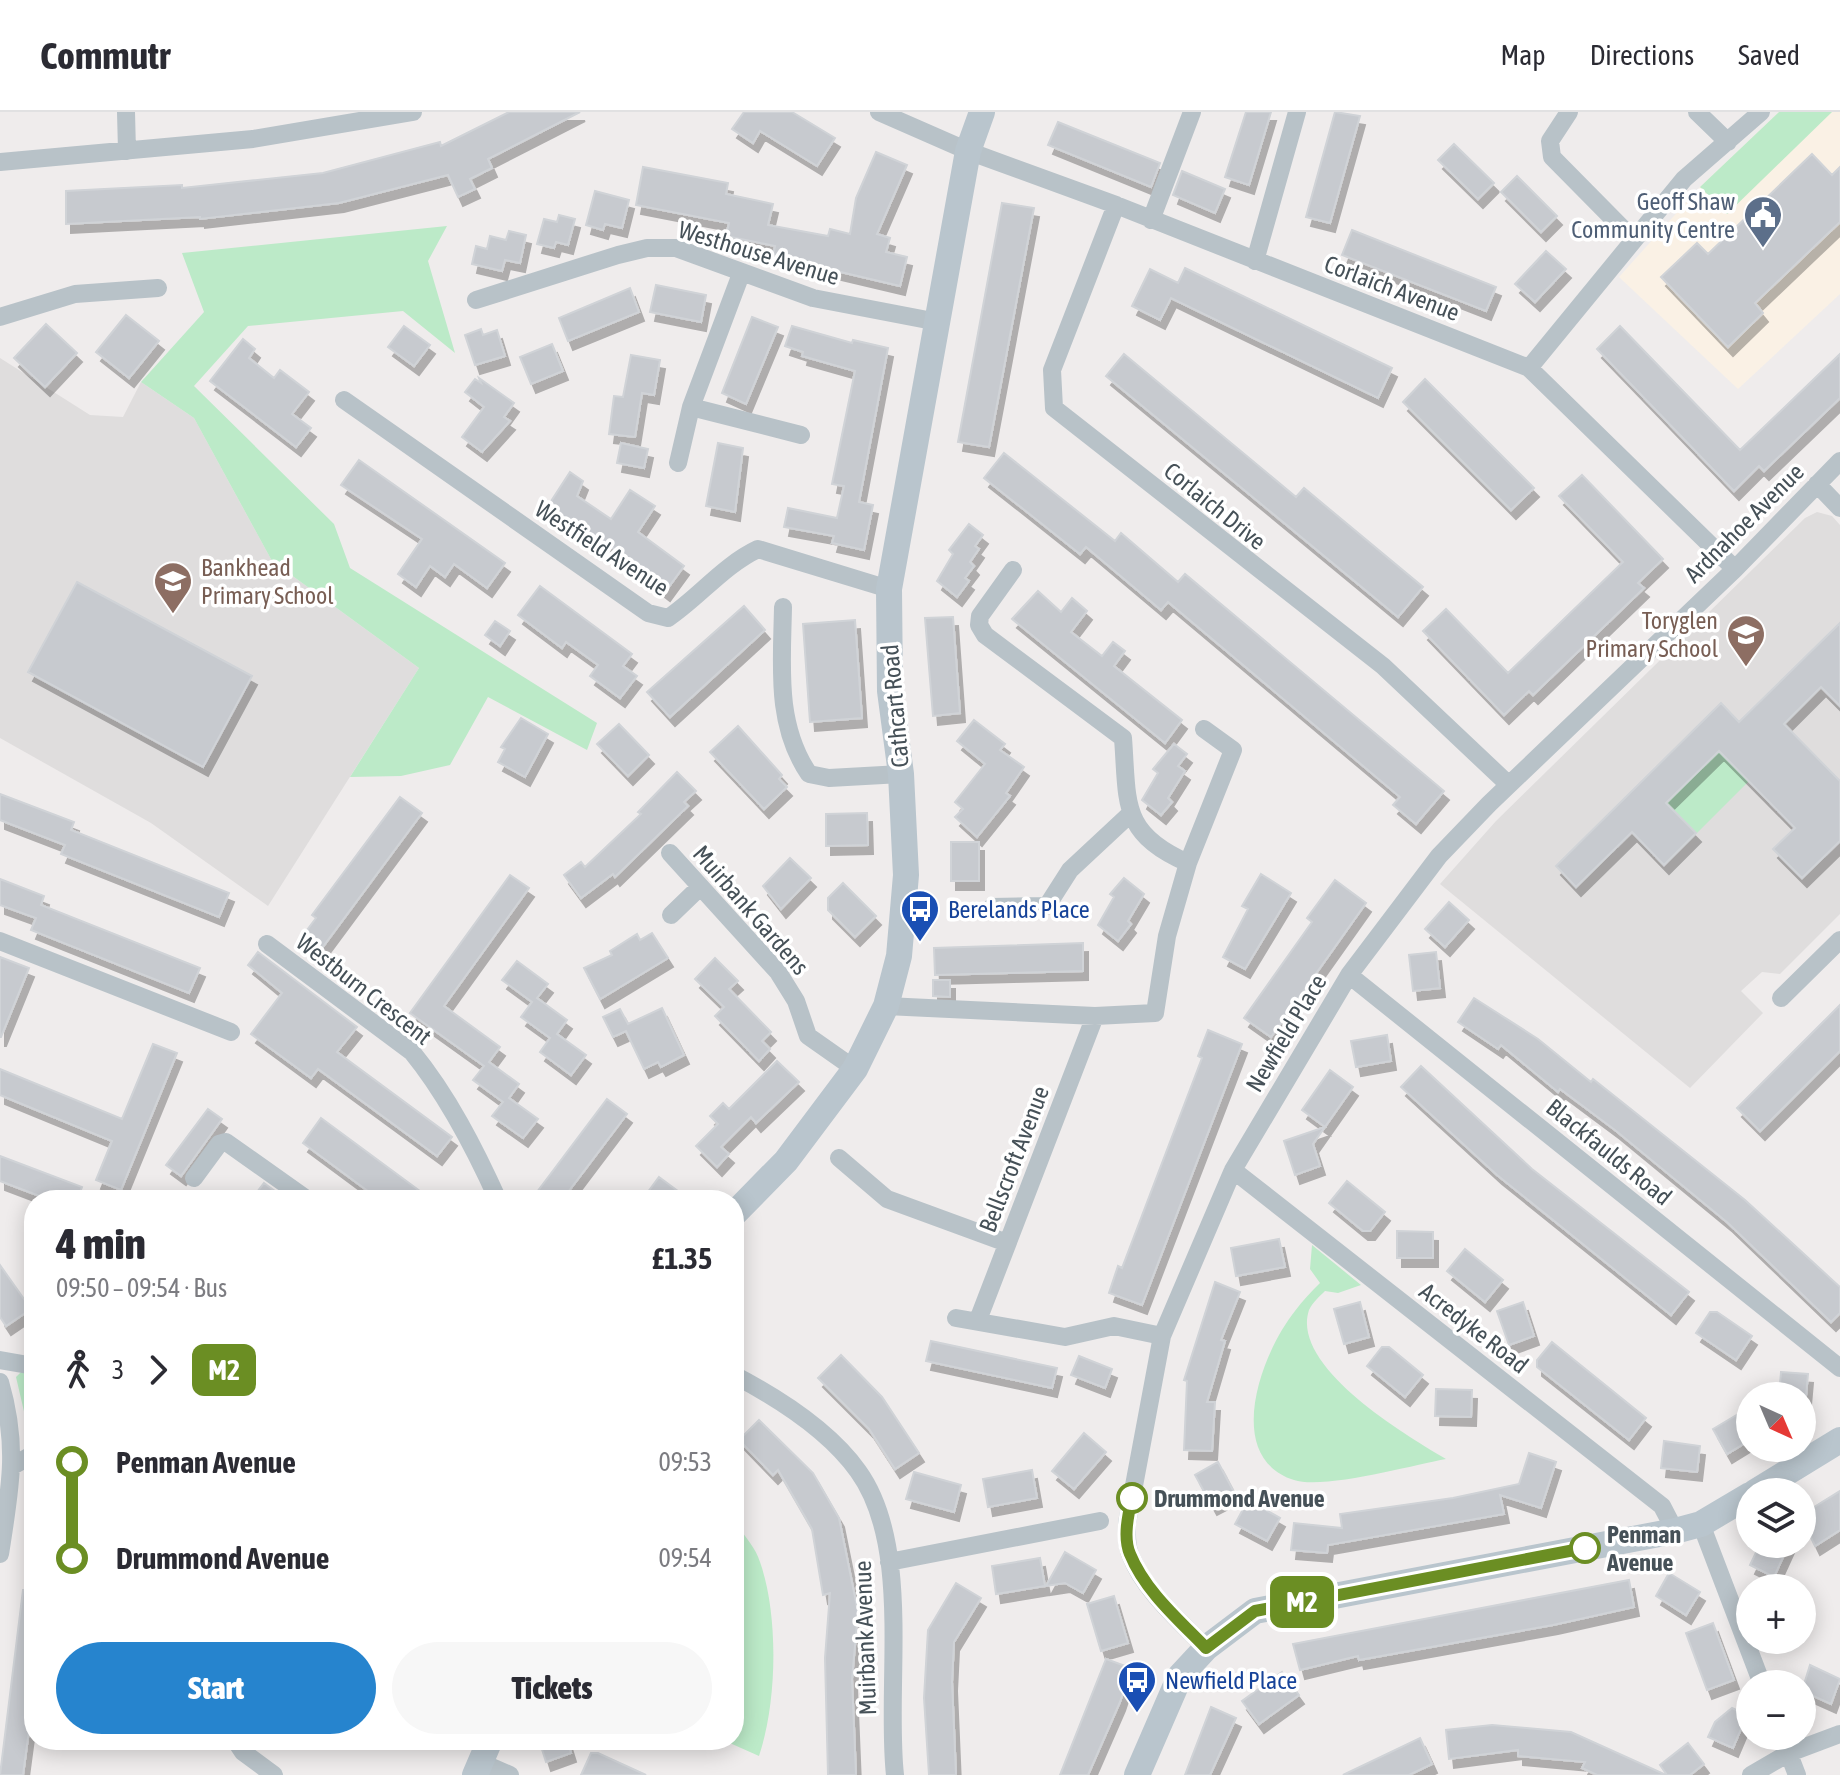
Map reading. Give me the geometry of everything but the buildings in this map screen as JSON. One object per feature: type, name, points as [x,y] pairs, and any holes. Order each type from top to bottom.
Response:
[{"type":"street","points":[[126,112],[127,151]]},
{"type":"street","name":"Corlaich Avenue","points":[[879,112],[968,151],[1116,205],[1529,368],[1735,569]]},
{"type":"street","name":"Cathcart Road","points":[[744,1204],[786,1161],[855,1069],[886,1006],[899,956],[906,875],[901,774],[890,691],[889,589],[968,151],[982,112]]},
{"type":"street","points":[[1151,220],[1192,112]]},
{"type":"street","points":[[1255,261],[1297,112]]},
{"type":"street","points":[[1569,112],[1550,141],[1552,157],[1634,240]]},
{"type":"street","points":[[1697,112],[1728,142]]},
{"type":"street","points":[[1529,368],[1684,179],[1761,112]]},
{"type":"street","points":[[0,162],[253,139],[407,113]]},
{"type":"street","name":"Corlaich Drive","points":[[1116,205],[1052,370],[1054,408],[1383,666],[1508,784]]},
{"type":"street","name":"Westhouse Avenue","points":[[476,300],[647,248],[676,248],[813,298],[938,322]]},
{"type":"street","points":[[678,463],[691,407],[741,274]]},
{"type":"street","points":[[0,317],[75,294],[158,288]]},
{"type":"street","name":"Westfield Avenue","points":[[344,400],[648,613],[668,618],[692,602],[741,557],[758,549],[889,589]]},
{"type":"street","points":[[691,407],[801,435]]},
{"type":"street","name":"Ardnahoe Avenue","points":[[1508,784],[1735,569],[1840,461]]},
{"type":"street","points":[[1817,484],[1840,508]]},
{"type":"street","points":[[1013,570],[980,616],[979,625],[985,635],[1123,738],[1129,815],[1159,850],[1188,863]]},
{"type":"street","points":[[783,607],[782,709],[797,756],[809,774],[829,778],[901,774]]},
{"type":"street","points":[[886,1006],[1095,1016],[1155,1013],[1167,936],[1188,863],[1233,750],[1204,729]]},
{"type":"street","name":"Newfield Place","points":[[1206,1648],[1162,1604],[1128,1552],[1127,1523],[1162,1336],[1233,1170],[1349,975],[1439,856],[1508,784]]},
{"type":"street","points":[[992,907],[1047,906],[1070,870],[1129,815]]},
{"type":"street","name":"Muirbank Gardens","points":[[670,853],[778,972],[796,1001],[808,1036],[855,1069]]},
{"type":"street","points":[[671,915],[700,887]]},
{"type":"street","points":[[1781,998],[1840,940]]},
{"type":"street","points":[[0,941],[231,1032]]},
{"type":"street","name":"Westburn Crescent","points":[[267,944],[412,1052],[430,1073],[482,1163],[494,1190]]},
{"type":"street","name":"Blackfaulds Road","points":[[1349,975],[1840,1368]]},
{"type":"street","name":"Bellscroft Avenue","points":[[978,1320],[1095,1016]]},
{"type":"street","points":[[194,1178],[219,1144],[226,1142],[294,1190]]},
{"type":"street","points":[[839,1158],[887,1199],[1007,1243]]},
{"type":"street","name":"Acredyke Road","points":[[1233,1170],[1662,1506],[1675,1531]]},
{"type":"street","points":[[956,1318],[1065,1337],[1114,1326],[1162,1336]]},
{"type":"street","points":[[0,1360],[24,1364]]},
{"type":"street","name":"Muirbank Avenue","points":[[744,1380],[812,1424],[859,1471],[880,1516],[889,1562],[895,1775]]},
{"type":"street","points":[[0,1382],[9,1412],[14,1465],[0,1554]]},
{"type":"street","points":[[1778,1478],[1840,1440]]},
{"type":"street","points":[[14,1465],[24,1460]]},
{"type":"street","points":[[1137,1775],[1180,1676],[1206,1648],[1255,1611],[1675,1531],[1701,1524],[1736,1503]]},
{"type":"street","points":[[889,1562],[1100,1521]]},
{"type":"street","points":[[1701,1524],[1757,1670]]},
{"type":"street","points":[[1816,1739],[1840,1734]]},
{"type":"street","points":[[242,1750],[274,1775]]},
{"type":"street","points":[[1751,1775],[1780,1750]]},
{"type":"street","points":[[1788,1750],[1797,1775]]},
{"type":"street","points":[[482,1759],[510,1775]]},
{"type":"shaded area","points":[[1779,112],[1840,112],[1840,294],[1738,389],[1619,277],[1700,187]]},
{"type":"shaded area","name":"Bankhead Primary School","points":[[0,358],[90,415],[123,417],[141,382],[194,418],[272,561],[419,668],[268,906],[151,823],[0,738]]},
{"type":"shaded area","name":"Toryglen Primary School","points":[[1817,512],[1832,516],[1840,525],[1840,914],[1780,974],[1762,972],[1741,991],[1763,1013],[1690,1088],[1440,884],[1496,821],[1805,518]]},
{"type":"green space","points":[[1779,112],[1832,112],[1727,214],[1700,187]]},
{"type":"green space","points":[[447,226],[428,261],[455,353],[403,311],[248,326],[194,386],[334,524],[350,568],[597,723],[587,750],[488,697],[450,765],[401,776],[350,777],[419,668],[272,561],[194,418],[141,382],[204,312],[182,253]]},
{"type":"green space","points":[[1719,751],[1749,781],[1697,833],[1667,803]]},
{"type":"green space","points":[[1312,1245],[1361,1285],[1338,1293],[1325,1291],[1310,1307],[1308,1332],[1317,1354],[1356,1397],[1405,1434],[1446,1459],[1346,1479],[1308,1482],[1294,1480],[1272,1468],[1259,1450],[1254,1427],[1255,1402],[1261,1376],[1283,1329],[1320,1283],[1310,1269]]},
{"type":"green space","points":[[24,1371],[24,1411],[16,1377]]},
{"type":"green space","points":[[744,1535],[758,1557],[766,1584],[773,1633],[772,1686],[759,1756],[744,1749]]},
{"type":"bus line","name":"M2","points":[[1132,1498],[1127,1523],[1128,1552],[1162,1604],[1206,1648],[1255,1611],[1585,1548]]},
{"type":"place","name":"Geoff Shaw Community Centre","points":[[1763,249]]},
{"type":"place","name":"Bankhead Primary School","points":[[173,615]]},
{"type":"place","name":"Toryglen Primary School","points":[[1746,668]]},
{"type":"place","name":"Berelands Place","points":[[920,943]]},
{"type":"place","name":"Drummond Avenue","points":[[1132,1498]]},
{"type":"place","name":"Penman Avenue","points":[[1585,1548]]},
{"type":"place","name":"Newfield Place","points":[[1137,1714]]}]
